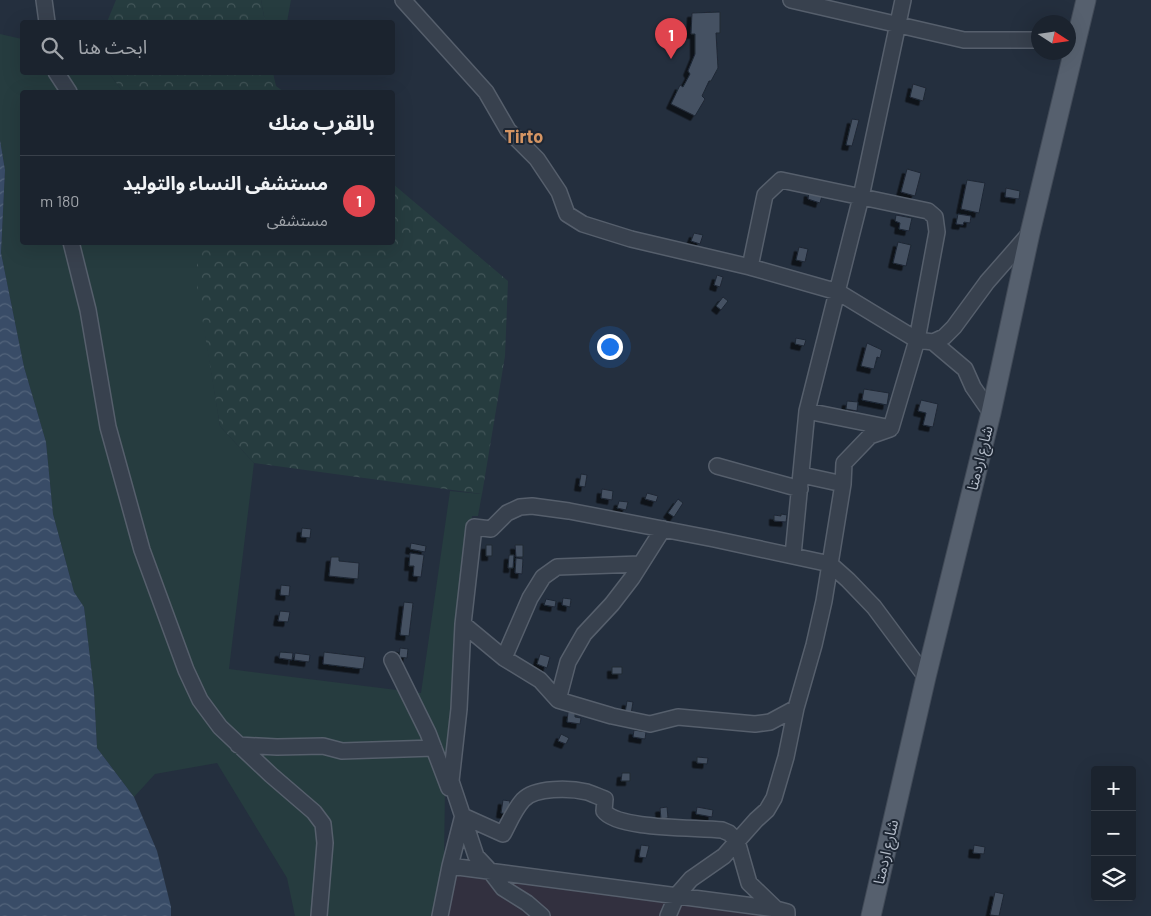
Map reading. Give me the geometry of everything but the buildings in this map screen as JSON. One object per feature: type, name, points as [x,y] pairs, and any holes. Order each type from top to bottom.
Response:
[{"type":"main road","name":"شارع اردمتا","points":[[1076,31],[1086,0]]},
{"type":"main road","name":"شارع اردمتا","points":[[871,916],[926,677],[991,412],[1069,60]]},
{"type":"street","points":[[44,0],[46,20]]},
{"type":"street","points":[[403,0],[486,92],[508,130],[537,159],[559,192],[567,214],[582,224],[632,239],[750,267],[838,292],[917,340],[933,342],[944,337],[954,327],[987,282],[1030,233]]},
{"type":"street","points":[[791,0],[964,40],[1031,40]]},
{"type":"street","points":[[794,555],[808,411],[861,197],[903,0]]},
{"type":"street","points":[[58,75],[68,90]]},
{"type":"street","points":[[750,267],[764,196],[781,180],[928,211],[935,217],[938,232],[917,340],[892,428]]},
{"type":"street","points":[[72,245],[88,310],[108,427],[142,550],[186,670],[205,707],[220,727],[314,812],[323,824],[324,843],[320,916]]},
{"type":"street","points":[[933,342],[965,369],[973,387],[991,412]]},
{"type":"street","points":[[808,411],[892,428]]},
{"type":"street","points":[[668,916],[677,895],[691,879],[724,856],[766,810],[774,798],[786,757],[796,708],[824,601],[843,484],[844,464],[870,436],[892,428]]},
{"type":"street","points":[[716,466],[801,482],[843,484]]},
{"type":"street","points":[[542,916],[527,903],[503,888],[476,856],[451,781],[459,709],[462,624],[474,527],[491,530],[507,513],[520,507],[532,506],[663,529],[830,564],[874,607],[926,677]]},
{"type":"street","points":[[558,700],[568,662],[584,634],[612,604],[663,529]]},
{"type":"street","points":[[504,658],[530,598],[543,577],[557,567],[640,564]]},
{"type":"street","points":[[462,624],[504,658],[540,680],[558,700],[612,716],[650,724],[678,717],[733,723],[770,722],[796,708]]},
{"type":"street","points":[[392,660],[434,748],[445,780],[463,816],[503,834],[524,798],[537,792],[576,790],[589,792],[605,799],[604,811],[614,818],[654,826],[722,830],[729,833],[737,841],[749,883],[781,912]]},
{"type":"street","points":[[238,745],[277,747],[323,746],[342,751],[434,748]]},
{"type":"street","points":[[440,916],[463,816]]},
{"type":"street","points":[[450,866],[677,895],[781,912]]},
{"type":"shaded area","points":[[454,873],[778,916],[445,916]]},
{"type":"green space","points":[[116,0],[261,0],[265,20],[108,20]]},
{"type":"green space","points":[[261,0],[291,0],[287,20],[265,20]]},
{"type":"green space","points":[[0,34],[20,39],[20,75],[110,75],[122,90],[20,90],[20,245],[197,245],[197,282],[220,426],[254,463],[229,669],[421,693],[450,491],[482,494],[478,516],[472,516],[445,788],[444,862],[434,916],[295,916],[287,878],[217,763],[155,774],[134,797],[97,748],[94,691],[84,607],[74,592],[53,514],[46,442],[24,367],[1,253],[5,170],[0,140]]},
{"type":"green space","points":[[110,75],[273,75],[276,86],[281,90],[122,90]]},
{"type":"green space","points":[[395,186],[508,281],[505,356],[482,494],[254,463],[220,426],[197,287],[197,245],[395,245]]},
{"type":"water","points":[[0,140],[5,170],[1,253],[24,367],[46,442],[53,514],[74,592],[84,607],[94,691],[97,748],[134,797],[157,851],[171,907],[171,916],[0,916]]},
{"type":"place","name":"مستشفى النساء والتوليد","points":[[671,59]]},
{"type":"district","name":"Tirto","points":[[524,137]]}]
